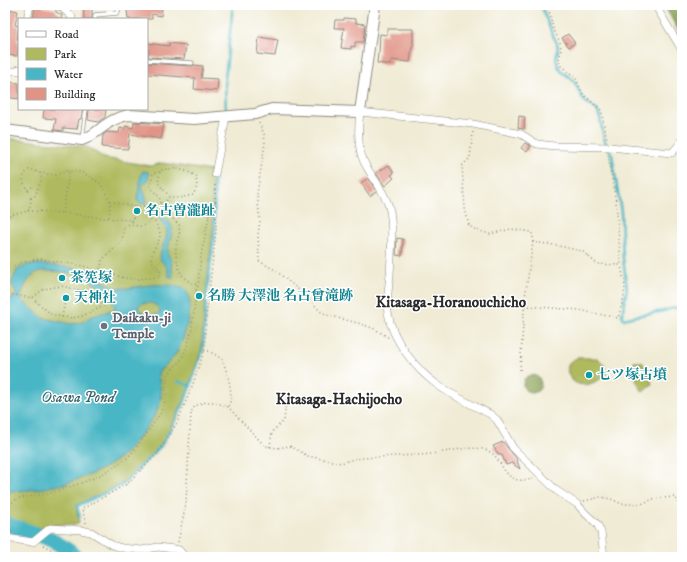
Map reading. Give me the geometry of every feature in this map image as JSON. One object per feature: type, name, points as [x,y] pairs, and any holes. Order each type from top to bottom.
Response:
[{"type":"main road","points":[[5,130],[82,140],[90,138],[108,123],[128,112],[194,119],[255,114],[272,109],[360,112],[375,5]]},
{"type":"street","points":[[27,18],[30,5]]},
{"type":"street","points":[[59,5],[71,18]]},
{"type":"street","points":[[655,5],[682,50]]},
{"type":"street","points":[[5,71],[18,71]]},
{"type":"street","points":[[604,557],[601,532],[597,524],[577,504],[557,491],[513,448],[497,420],[490,414],[438,386],[412,360],[400,345],[393,332],[388,312],[391,259],[390,208],[386,198],[361,155],[358,138],[360,112],[473,124],[521,134],[537,144],[555,146],[607,147],[672,153],[682,141]]},
{"type":"street","points":[[215,174],[226,117]]},
{"type":"street","points":[[5,538],[28,542],[35,540],[50,528],[81,530],[88,532],[112,545],[122,548],[142,550],[158,547],[174,549],[179,550],[185,557]]},
{"type":"lane","points":[[95,18],[95,15],[117,13],[121,5]]},
{"type":"lane","points":[[148,60],[192,63]]},
{"type":"lane","points":[[82,140],[86,110]]},
{"type":"path","points":[[524,306],[578,310],[618,318],[625,286],[621,265],[616,202],[601,110],[583,94],[575,76],[561,66],[559,59],[561,50],[560,42],[553,28],[550,14],[546,5]]},
{"type":"path","points":[[255,114],[264,134],[265,143],[257,194],[260,221],[258,234],[258,261],[275,270],[320,311],[327,315],[368,326],[400,345]]},
{"type":"path","points":[[473,124],[470,158],[462,166],[465,208],[469,226],[476,230],[490,234],[511,229],[531,232],[533,236],[524,306],[520,370]]},
{"type":"path","points":[[160,172],[158,183],[170,197],[180,198],[194,195],[197,187],[196,176],[186,170],[173,168],[161,170],[160,172],[152,174],[150,187],[159,197],[162,212]]},
{"type":"path","points":[[28,211],[31,206],[31,198],[22,177],[30,169],[40,173],[55,175],[66,171],[81,172],[100,182],[110,201],[108,219]]},
{"type":"path","points":[[63,214],[69,171]]},
{"type":"path","points":[[31,198],[36,195],[37,188],[41,183],[42,178],[40,173]]},
{"type":"path","points":[[88,532],[82,509],[127,484],[158,454],[177,423],[193,384],[204,351],[206,317],[216,231],[215,174]]},
{"type":"path","points":[[28,190],[32,187]]},
{"type":"path","points":[[162,207],[170,197]]},
{"type":"path","points":[[5,506],[19,498],[47,494],[84,482],[103,474],[127,458],[136,448],[160,414],[166,396],[167,375],[180,360],[186,350],[191,333],[201,256],[209,214],[205,210],[200,209],[135,206],[110,201]]},
{"type":"path","points":[[132,224],[134,220],[135,206]]},
{"type":"path","points":[[5,256],[6,218],[11,215],[28,211],[108,219],[134,220]]},
{"type":"path","points":[[100,273],[102,260],[122,241],[124,226],[132,224],[143,226],[149,224],[157,214],[162,212],[166,213],[179,225],[180,236],[176,242],[175,249],[182,276],[188,281],[198,285]]},
{"type":"path","points":[[14,266],[23,262],[41,259],[88,267],[100,273],[107,272],[124,278],[137,279],[160,276],[161,272],[151,260],[152,252],[160,241],[158,226],[154,219]]},
{"type":"path","points":[[533,242],[582,250],[597,264],[611,266],[621,265]]},
{"type":"path","points":[[5,296],[9,294],[32,298],[51,314],[62,317],[73,318],[82,316],[104,306],[97,297],[89,292],[61,286],[44,289],[32,298]]},
{"type":"path","points":[[8,290],[9,294]]},
{"type":"path","points":[[62,317],[65,301]]},
{"type":"path","points":[[204,351],[209,351],[222,359],[230,389],[231,399],[228,407]]},
{"type":"path","points":[[270,447],[271,436],[274,428],[284,421],[286,400],[291,400]]},
{"type":"path","points":[[174,549],[179,539],[186,503],[191,412],[195,406],[206,402],[214,402],[228,407],[265,446],[277,448],[290,446],[308,456],[341,463],[354,459],[432,454],[472,448],[491,452],[504,471],[513,478],[525,481],[543,477]]},
{"type":"path","points":[[577,504],[601,497],[611,499],[622,504],[646,503],[652,499],[674,497],[677,499],[679,505],[682,527]]},
{"type":"path","points":[[35,540],[66,557]]},
{"type":"green space","points":[[664,5],[682,5],[682,37]]},
{"type":"green space","name":"Daikaku-ji Temple","points":[[5,138],[88,147],[104,158],[151,166],[162,163],[212,171],[213,229],[201,351],[185,399],[161,446],[120,485],[76,505],[79,522],[76,525],[47,525],[40,531],[5,522]]},
{"type":"green space","points":[[577,358],[597,358],[604,364],[606,375],[590,384],[583,385],[576,383],[570,378],[568,368],[571,361]]},
{"type":"green space","points":[[633,362],[642,362],[648,371],[652,384],[643,392],[634,374]]},
{"type":"green space","points":[[528,375],[536,375],[541,380],[539,391],[536,393],[528,393],[523,388],[523,380]]},
{"type":"water","points":[[143,171],[149,173],[148,180],[142,185],[147,201],[145,204],[139,203],[137,200],[141,174]]},
{"type":"water","points":[[160,217],[170,223],[172,227],[168,252],[173,277],[169,277],[167,268],[160,259],[167,231],[160,220]]},
{"type":"water","name":"Osawa Pond","points":[[41,264],[86,271],[110,285],[119,288],[147,285],[168,285],[182,288],[187,292],[190,300],[190,309],[182,341],[178,349],[171,360],[158,373],[161,396],[159,407],[145,429],[125,453],[106,467],[64,484],[34,490],[5,491],[5,300],[16,297],[16,293],[11,284],[17,270],[27,265]],"holes":[[[37,272],[71,273],[86,278],[110,294],[115,309],[90,317],[83,322],[71,324],[43,318],[20,298],[25,285],[30,278]],[[143,303],[154,304],[160,313],[151,315],[143,312],[138,308],[139,305]]]},
{"type":"building","points":[[35,5],[43,5],[43,7],[56,9],[56,12],[62,15],[61,18],[33,18]]},
{"type":"building","points":[[83,5],[92,5],[92,18],[84,18]]},
{"type":"building","points":[[144,5],[162,8],[161,16],[152,14],[152,19],[128,18],[127,10],[143,9]]},
{"type":"building","points":[[8,9],[18,11],[15,25],[18,26],[17,56],[8,55],[9,50],[5,50],[5,20]]},
{"type":"building","points":[[344,18],[356,19],[356,23],[365,24],[363,42],[355,42],[355,47],[351,46],[351,49],[341,48],[344,28],[334,28],[335,20],[344,20]]},
{"type":"building","points":[[387,29],[413,29],[413,47],[410,62],[391,60],[391,65],[377,63],[380,34],[387,35]]},
{"type":"building","points":[[568,34],[575,43],[569,47],[562,38]]},
{"type":"building","points":[[259,37],[278,40],[275,56],[257,54]]},
{"type":"building","points":[[148,43],[169,46],[169,43],[186,45],[184,59],[148,57]]},
{"type":"building","points":[[148,63],[203,66],[201,78],[218,79],[217,91],[194,89],[195,78],[148,74]]},
{"type":"building","points":[[5,82],[18,83],[18,99],[5,97]]},
{"type":"building","points":[[44,110],[83,110],[77,129],[63,128],[63,131],[54,130],[56,119],[43,118]]},
{"type":"building","points":[[89,110],[106,110],[105,117],[98,122],[88,120]]},
{"type":"building","points":[[519,116],[525,117],[524,129],[518,128]]},
{"type":"building","points":[[134,122],[164,124],[161,139],[130,134],[128,149],[102,147],[103,135],[107,132],[119,133],[120,128],[125,129],[125,126],[133,128]]},
{"type":"building","points":[[525,143],[531,146],[527,152],[521,148]]},
{"type":"building","points":[[389,165],[394,173],[391,175],[394,178],[385,186],[376,173]]},
{"type":"building","points":[[368,178],[376,191],[370,196],[361,183]]},
{"type":"building","points":[[397,238],[403,239],[402,256],[396,255]]},
{"type":"building","points":[[503,442],[516,458],[520,469],[512,463],[506,465],[502,455],[499,455],[493,446]]},
{"type":"waterway","points":[[226,114],[225,79],[233,5]]},
{"type":"waterway","points":[[541,5],[557,43],[558,50],[556,58],[558,66],[562,72],[571,78],[575,83],[583,100],[597,110],[604,139],[612,155],[621,212],[623,258],[627,288],[622,315],[624,319],[682,307]]},
{"type":"waterway","points":[[80,517],[77,506],[122,485],[161,446],[183,406],[203,349],[206,300],[215,230],[214,176]]},
{"type":"waterway","points":[[177,381],[191,386]]},
{"type":"waterway","points":[[5,524],[52,540],[76,557]]},
{"type":"place","name":"名古曽瀧趾","points":[[137,211]]},
{"type":"place","name":"茶筅塚","points":[[62,278]]},
{"type":"place","name":"名勝 大澤池 名古曾滝跡","points":[[199,296]]},
{"type":"place","name":"天神社","points":[[66,298]]},
{"type":"place","name":"Daikaku-ji Temple","points":[[104,326]]},
{"type":"place","name":"七ツ塚古墳","points":[[589,375]]},
{"type":"district","name":"Kitasaga-Horanouchicho","points":[[451,302]]},
{"type":"district","name":"Kitasaga-Hachijocho","points":[[339,399]]}]
